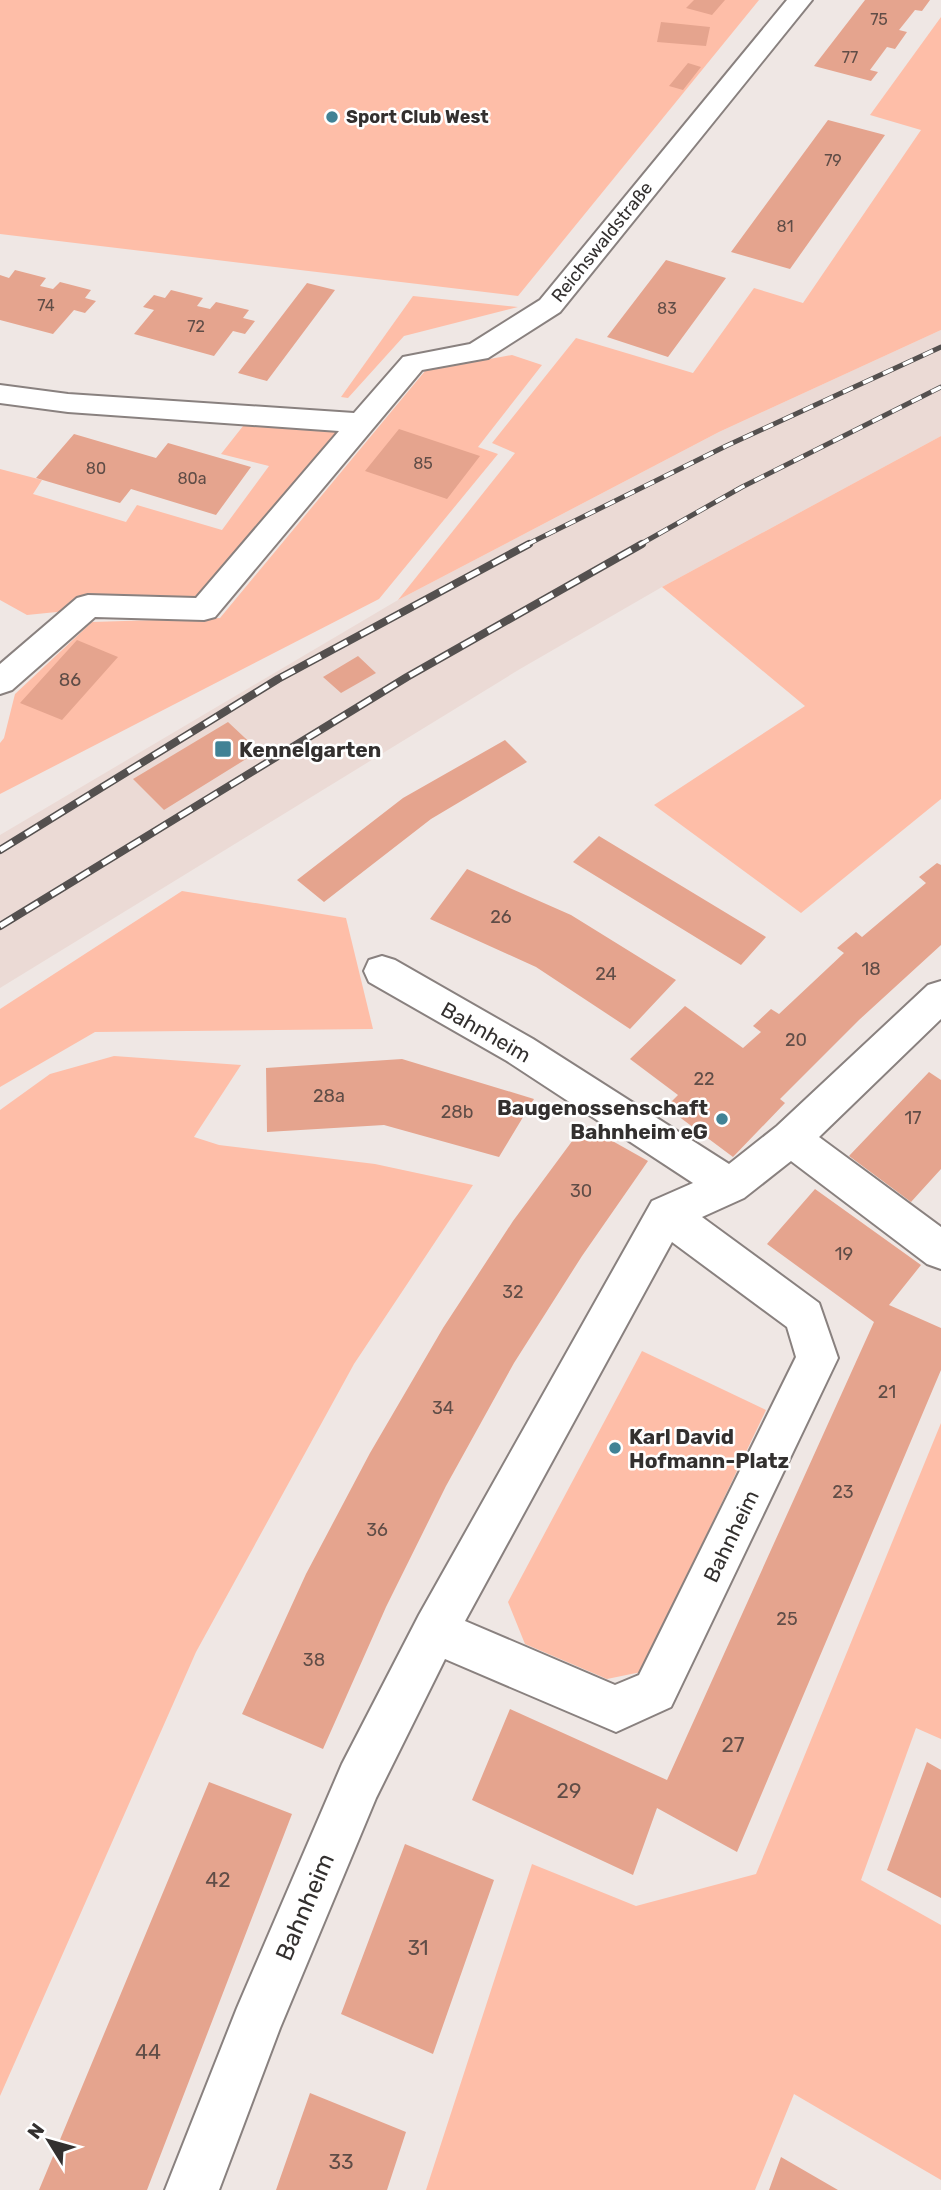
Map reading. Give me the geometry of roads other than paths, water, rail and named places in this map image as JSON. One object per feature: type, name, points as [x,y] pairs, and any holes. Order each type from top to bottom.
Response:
[{"type":"street","name":"Reichswaldstraße","points":[[0,681],[88,606],[204,609],[413,363],[478,352],[550,306],[800,0]]},
{"type":"street","points":[[0,394],[68,403],[362,423]]},
{"type":"street","name":"Bahnheim","points":[[382,971],[520,1050],[730,1186]]},
{"type":"street","points":[[666,1214],[730,1186],[791,1138],[941,996]]},
{"type":"street","points":[[791,1138],[941,1251]]},
{"type":"street","name":"Bahnheim","points":[[191,2190],[255,2026],[359,1781],[435,1631],[666,1214],[804,1316],[817,1358],[655,1691],[616,1709],[435,1631]]},
{"type":"railway","points":[[526,545],[726,446],[941,347]]},
{"type":"railway","points":[[639,545],[742,487],[941,387]]},
{"type":"railway","points":[[0,850],[278,679],[529,544]]},
{"type":"railway","points":[[0,926],[407,677],[642,544]]},
{"type":"place","name":"Sport Club West","points":[[332,117]]},
{"type":"place","name":"Kennelgarten","points":[[223,749]]},
{"type":"place","name":"Baugenossenschaft Bahnheim eG","points":[[722,1119]]},
{"type":"place","name":"Karl David Hofmann-Platz","points":[[615,1448]]}]
